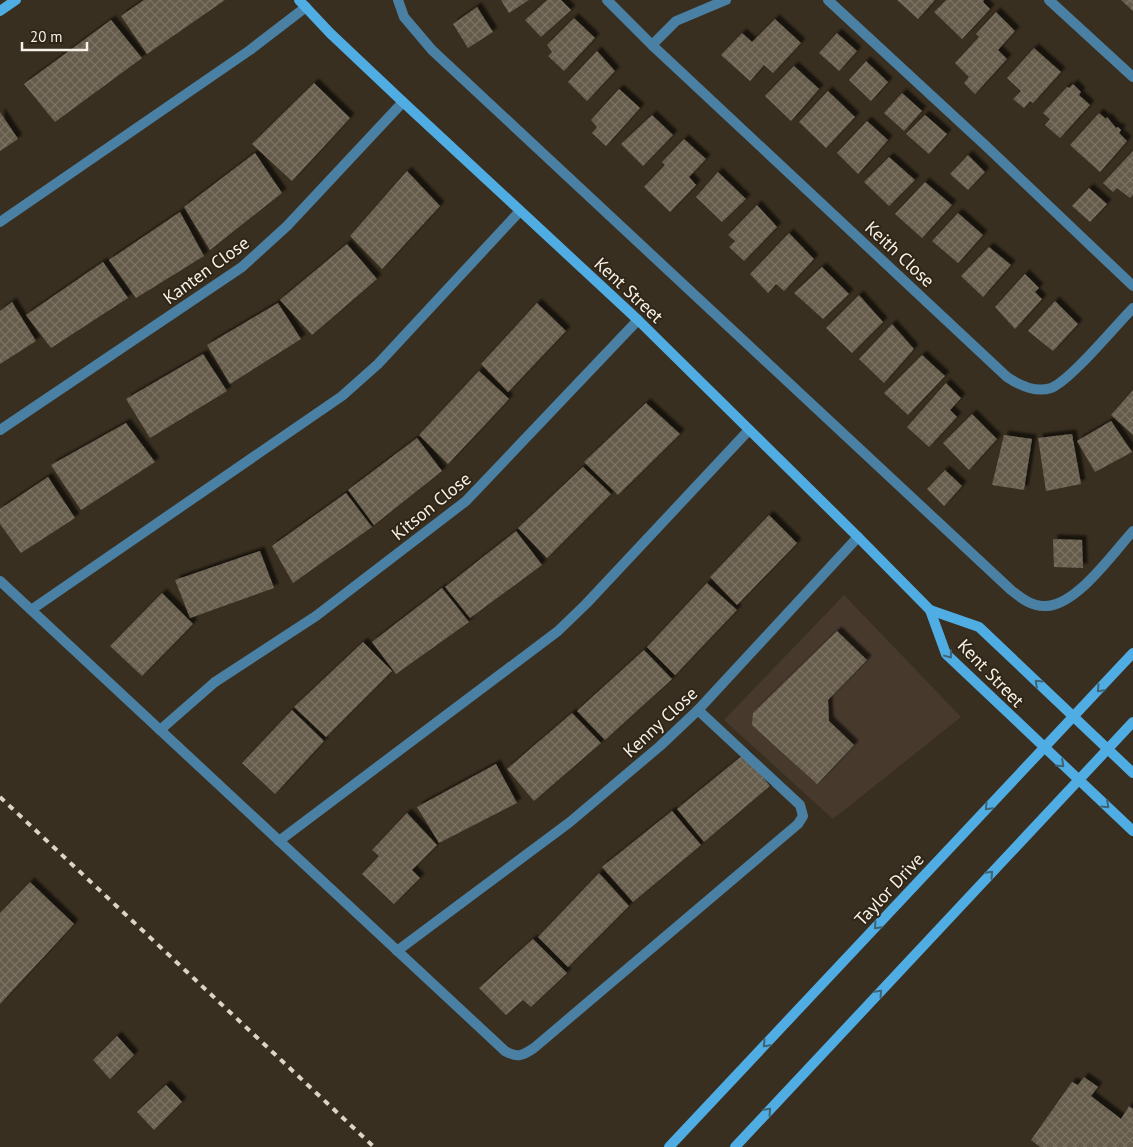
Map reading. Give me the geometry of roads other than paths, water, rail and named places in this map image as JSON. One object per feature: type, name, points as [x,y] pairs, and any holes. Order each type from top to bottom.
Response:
[{"type":"street","points":[[0,11],[16,0]]},
{"type":"street","points":[[398,0],[404,17],[432,50],[1010,590],[1028,602],[1045,606],[1059,603],[1077,592],[1133,531]]},
{"type":"street","name":"Keith Close","points":[[607,0],[652,45],[1007,377],[1020,385],[1037,389],[1050,389],[1066,379],[1133,308]]},
{"type":"street","points":[[652,45],[676,20],[726,0]]},
{"type":"street","points":[[828,0],[1133,286]]},
{"type":"street","points":[[1050,0],[1133,77]]},
{"type":"street","points":[[0,222],[250,50],[302,4]]},
{"type":"street","name":"Kent Street","points":[[302,4],[403,102],[638,320],[858,537],[930,610],[946,654],[1133,831]]},
{"type":"street","name":"Kanten Close","points":[[0,430],[242,267],[287,226],[403,102]]},
{"type":"street","points":[[31,610],[342,396],[378,364],[520,211]]},
{"type":"street","name":"Kitson Close","points":[[160,730],[215,682],[316,616],[466,501],[638,320]]},
{"type":"street","points":[[279,841],[558,631],[586,604],[749,430]]},
{"type":"street","name":"Kenny Close","points":[[397,951],[611,790],[698,710],[858,537]]},
{"type":"street","points":[[0,581],[505,1051],[515,1056],[523,1056],[534,1048],[798,824],[803,816],[800,805],[698,710]]},
{"type":"street","name":"Kent Street","points":[[930,610],[978,627],[1133,773]]},
{"type":"street","name":"Taylor Drive","points":[[669,1147],[1133,653]]},
{"type":"street","points":[[735,1147],[1133,722]]},
{"type":"railway","points":[[0,797],[374,1147]]}]
